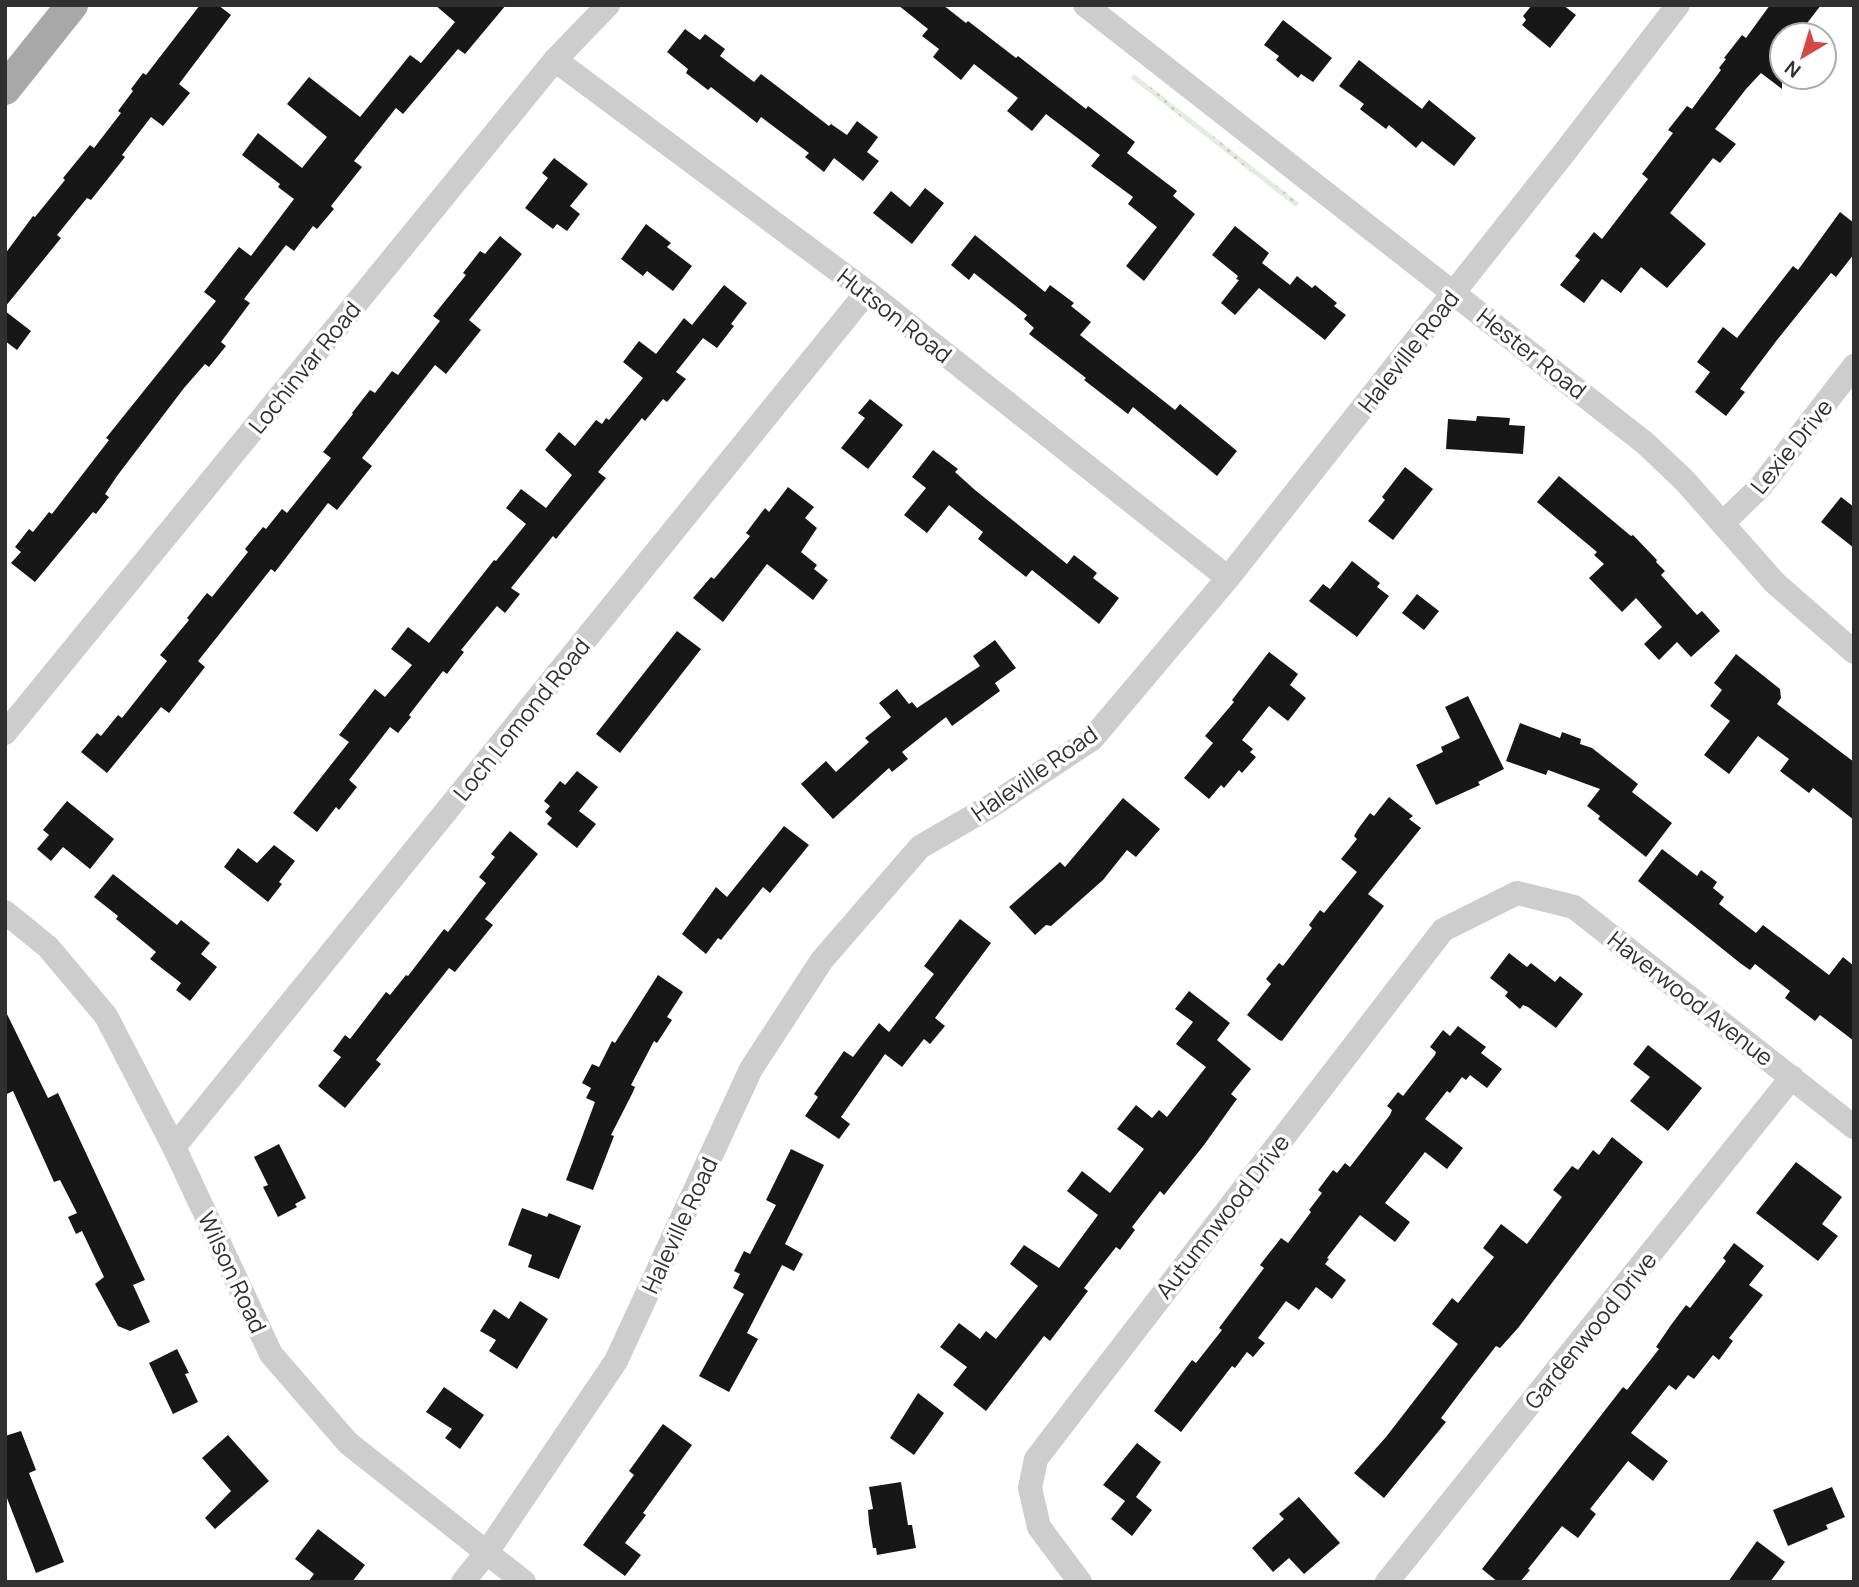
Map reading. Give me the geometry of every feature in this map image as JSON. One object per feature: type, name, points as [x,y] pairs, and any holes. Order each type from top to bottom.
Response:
[{"type":"main road","points":[[5,89],[72,5]]},
{"type":"street","name":"Lochinvar Road","points":[[5,733],[555,60],[608,5]]},
{"type":"street","name":"Hester Road","points":[[1085,5],[1645,443],[1724,522],[1775,583],[1854,652]]},
{"type":"street","name":"Haleville Road","points":[[463,1582],[487,1552],[616,1362],[751,1069],[822,960],[920,847],[992,806],[1092,739],[1228,579],[1678,5]]},
{"type":"street","name":"Hutson Road","points":[[555,60],[867,292],[1228,579]]},
{"type":"street","name":"Loch Lomond Road","points":[[174,1147],[867,292]]},
{"type":"street","name":"Lexie Drive","points":[[1724,522],[1761,486],[1854,366]]},
{"type":"street","name":"Haverwood Avenue","points":[[1517,893],[1574,906],[1854,1127]]},
{"type":"street","name":"Autumnwood Drive","points":[[1080,1582],[1039,1527],[1030,1488],[1036,1460],[1443,930],[1517,893]]},
{"type":"street","name":"Wilson Road","points":[[5,912],[48,947],[106,1016],[174,1147],[271,1354],[348,1443],[524,1582]]},
{"type":"street","name":"Gardenwood Drive","points":[[1387,1582],[1792,1077]]},
{"type":"shaded area","points":[[1134,74],[1299,203],[1296,207],[1131,78]]},
{"type":"building","points":[[200,5],[218,5],[231,15],[179,84],[190,93],[163,126],[151,117],[122,155],[125,157],[91,200],[87,198],[57,235],[61,238],[5,307],[5,254],[90,145],[94,148],[121,113],[118,111],[133,91],[131,89],[143,73],[146,75]]},
{"type":"building","points":[[435,5],[506,5],[465,54],[458,49],[403,114],[396,108],[354,161],[362,167],[331,206],[334,209],[317,229],[313,226],[294,251],[286,245],[244,299],[250,303],[221,342],[226,346],[209,367],[205,364],[184,388],[117,476],[105,494],[109,497],[96,514],[93,512],[35,582],[11,563],[21,552],[15,547],[29,529],[33,532],[49,512],[52,514],[109,440],[106,438],[216,301],[204,292],[239,247],[251,256],[294,199],[278,187],[280,184],[242,155],[258,133],[302,168],[327,137],[287,104],[309,77],[360,117],[410,55],[421,63],[455,22]]},
{"type":"building","points":[[898,5],[943,5],[1135,142],[1127,153],[1177,191],[1173,196],[1195,214],[1144,281],[1126,266],[1157,227],[1128,204],[1133,197],[1091,166],[1100,155],[1046,114],[1032,131],[1007,111],[1018,98],[974,64],[961,80],[933,57],[939,49],[922,36],[928,29]]},
{"type":"building","points":[[1532,5],[1563,5],[1576,15],[1550,48],[1522,25],[1526,20],[1523,16]]},
{"type":"building","points":[[1770,5],[1821,5],[1809,21],[1768,21],[1768,78],[1761,73],[1715,129],[1736,144],[1720,163],[1713,158],[1670,213],[1706,244],[1667,288],[1641,267],[1621,293],[1602,279],[1584,303],[1560,285],[1580,260],[1575,256],[1594,232],[1602,239],[1648,179],[1642,174],[1673,133],[1668,130],[1687,106],[1692,109],[1721,70],[1719,68],[1726,59],[1724,58],[1742,35],[1746,38]]},
{"type":"building","points":[[1283,20],[1332,58],[1313,82],[1301,74],[1298,78],[1276,60],[1279,56],[1264,45]]},
{"type":"building","points":[[685,29],[700,40],[705,34],[725,49],[720,56],[754,82],[761,74],[829,126],[831,124],[847,135],[857,121],[878,137],[867,152],[879,161],[863,181],[834,158],[824,172],[805,157],[809,153],[761,117],[757,123],[711,87],[708,90],[686,73],[688,69],[667,52]]},
{"type":"building","points":[[1359,60],[1422,109],[1429,100],[1476,138],[1454,166],[1422,141],[1416,148],[1389,125],[1386,129],[1360,109],[1364,104],[1339,86]]},
{"type":"building","points":[[554,158],[588,184],[570,206],[580,214],[567,231],[557,224],[553,229],[525,208],[548,178],[542,173]]},
{"type":"building","points":[[925,188],[944,203],[912,244],[873,213],[891,191],[910,207]]},
{"type":"building","points":[[1840,212],[1854,223],[1854,254],[1836,277],[1831,273],[1777,340],[1740,389],[1745,392],[1726,416],[1695,392],[1710,372],[1697,362],[1723,327],[1737,338],[1793,266],[1798,270]]},
{"type":"building","points":[[646,224],[671,243],[667,247],[692,266],[673,291],[647,271],[643,276],[621,259]]},
{"type":"building","points":[[1235,226],[1269,253],[1262,263],[1290,285],[1297,276],[1312,288],[1315,285],[1337,303],[1334,306],[1346,315],[1325,340],[1259,288],[1235,315],[1221,303],[1239,280],[1236,279],[1238,276],[1212,255]]},
{"type":"building","points":[[975,235],[1045,292],[1050,285],[1074,303],[1071,306],[1091,322],[1080,335],[1175,410],[1180,404],[1237,451],[1217,476],[1133,407],[1128,414],[1029,334],[1034,328],[1024,319],[1027,315],[974,273],[969,280],[951,265]]},
{"type":"building","points":[[500,236],[522,254],[469,320],[481,330],[446,374],[435,365],[362,458],[372,466],[337,510],[328,503],[275,572],[271,569],[198,661],[205,667],[169,713],[161,707],[107,773],[81,752],[97,733],[101,736],[118,715],[122,718],[167,661],[160,655],[189,620],[187,618],[207,593],[212,597],[248,552],[245,549],[263,527],[266,529],[282,509],[287,513],[331,458],[323,452],[352,413],[370,390],[375,393],[392,371],[398,375],[440,321],[433,316],[466,275],[463,273],[480,251],[485,254]]},
{"type":"building","points":[[724,285],[747,303],[731,324],[734,326],[717,348],[703,338],[676,372],[686,379],[667,402],[663,399],[645,421],[642,418],[598,472],[606,478],[556,539],[553,536],[511,588],[520,594],[505,613],[497,606],[461,650],[464,652],[447,674],[443,671],[398,733],[390,727],[349,780],[357,787],[339,810],[336,807],[317,832],[293,813],[349,742],[339,735],[375,689],[385,697],[412,665],[391,649],[408,627],[429,643],[494,560],[496,561],[526,524],[506,508],[521,489],[546,508],[572,475],[545,450],[559,432],[575,446],[596,420],[602,424],[606,418],[609,420],[643,378],[623,362],[639,341],[656,354],[684,318],[692,325]]},
{"type":"building","points":[[5,311],[31,331],[17,350],[5,341]]},
{"type":"building","points":[[870,399],[903,425],[868,469],[841,448],[865,418],[858,413]]},
{"type":"building","points":[[1477,416],[1510,418],[1509,425],[1525,426],[1523,454],[1446,449],[1448,419],[1476,421]]},
{"type":"building","points":[[933,450],[958,469],[955,472],[975,490],[1067,564],[1074,555],[1097,573],[1093,578],[1119,598],[1099,624],[1032,570],[1026,577],[978,539],[983,532],[949,505],[927,533],[904,515],[926,488],[912,477]]},
{"type":"building","points":[[1405,467],[1433,489],[1393,540],[1368,521],[1385,500],[1382,497]]},
{"type":"building","points":[[1559,476],[1633,535],[1665,571],[1661,575],[1697,615],[1702,611],[1720,631],[1691,657],[1677,642],[1659,660],[1644,644],[1662,627],[1636,598],[1622,612],[1589,578],[1604,564],[1594,555],[1597,552],[1537,502]]},
{"type":"building","points":[[788,487],[814,507],[805,518],[817,528],[801,552],[817,565],[814,569],[828,580],[813,600],[767,564],[723,622],[693,598],[711,577],[714,579],[750,536],[746,533],[765,508],[769,512]]},
{"type":"building","points":[[1841,497],[1854,507],[1854,548],[1821,522]]},
{"type":"building","points":[[1352,561],[1380,583],[1377,587],[1389,596],[1357,637],[1309,601],[1323,584],[1330,589]]},
{"type":"building","points":[[1417,594],[1439,611],[1424,630],[1402,613]]},
{"type":"building","points":[[677,631],[701,649],[620,753],[596,734]]},
{"type":"building","points":[[995,640],[1016,668],[995,683],[1000,691],[952,726],[946,717],[902,752],[908,759],[892,772],[889,768],[833,819],[801,784],[826,761],[836,772],[869,742],[865,738],[891,717],[879,703],[897,689],[909,704],[912,702],[917,708],[980,666],[973,656]]},
{"type":"building","points":[[1269,652],[1298,674],[1290,685],[1306,698],[1288,721],[1269,706],[1242,740],[1253,749],[1250,752],[1256,757],[1242,773],[1239,770],[1224,788],[1221,785],[1209,799],[1184,778],[1213,743],[1205,736],[1234,702],[1232,700]]},
{"type":"building","points":[[1736,654],[1780,689],[1781,698],[1777,704],[1854,762],[1854,820],[1813,788],[1809,793],[1780,771],[1789,759],[1758,736],[1729,774],[1704,755],[1730,721],[1710,706],[1722,690],[1714,683]]},
{"type":"building","points":[[1468,696],[1504,769],[1478,782],[1480,785],[1436,805],[1416,765],[1443,752],[1441,747],[1460,738],[1445,707]]},
{"type":"building","points":[[1520,723],[1560,738],[1562,732],[1581,739],[1580,744],[1592,748],[1638,784],[1632,792],[1672,823],[1646,857],[1598,819],[1600,816],[1587,806],[1600,789],[1548,770],[1546,775],[1506,761]]},
{"type":"building","points":[[577,771],[598,787],[579,811],[596,824],[577,848],[547,824],[552,818],[545,812],[550,806],[544,801],[560,781],[565,785]]},
{"type":"building","points":[[1389,797],[1413,816],[1409,819],[1421,828],[1368,894],[1384,906],[1282,1041],[1279,1040],[1247,1015],[1271,984],[1266,979],[1279,963],[1283,966],[1312,928],[1309,925],[1320,910],[1324,913],[1357,872],[1341,859],[1357,839],[1354,836],[1370,813],[1374,816]]},
{"type":"building","points":[[1123,798],[1160,829],[1136,857],[1127,850],[1103,880],[1051,926],[1046,925],[1035,935],[1009,907],[1060,862],[1065,867]]},
{"type":"building","points":[[67,801],[114,839],[90,869],[63,847],[51,861],[37,849],[49,835],[43,830]]},
{"type":"building","points":[[784,826],[809,845],[770,893],[763,887],[721,940],[718,938],[706,954],[682,934],[716,887],[727,897]]},
{"type":"building","points":[[510,831],[538,854],[485,919],[493,925],[455,972],[449,968],[376,1060],[381,1064],[345,1108],[318,1086],[341,1057],[333,1051],[345,1035],[350,1039],[386,992],[390,995],[406,975],[408,976],[444,929],[448,932],[486,883],[479,877],[495,857],[491,854]]},
{"type":"building","points":[[274,845],[295,861],[268,902],[224,867],[238,848],[257,863]]},
{"type":"building","points":[[1662,849],[1697,876],[1701,870],[1717,882],[1713,888],[1724,897],[1719,904],[1756,933],[1763,925],[1829,975],[1843,957],[1854,966],[1854,1041],[1820,1015],[1815,1021],[1785,998],[1790,991],[1755,964],[1750,970],[1740,963],[1638,881]]},
{"type":"building","points":[[113,874],[177,925],[181,920],[210,943],[201,954],[217,967],[190,1001],[176,990],[181,983],[150,959],[156,952],[94,897]]},
{"type":"building","points":[[960,919],[991,943],[935,1018],[945,1026],[930,1044],[924,1039],[902,1067],[885,1054],[841,1117],[850,1124],[839,1139],[805,1116],[818,1097],[814,1094],[844,1051],[853,1057],[879,1023],[889,1032],[934,974],[924,966]]},
{"type":"building","points":[[1509,953],[1527,967],[1531,963],[1555,982],[1560,976],[1583,994],[1556,1028],[1528,1007],[1523,1005],[1520,1009],[1505,996],[1508,992],[1490,978]]},
{"type":"building","points":[[658,975],[683,992],[667,1017],[672,1020],[657,1043],[654,1041],[631,1085],[635,1087],[611,1135],[614,1136],[593,1190],[566,1180],[595,1102],[586,1098],[591,1088],[582,1083],[592,1064],[599,1067],[612,1041],[615,1043]]},
{"type":"building","points":[[1189,991],[1230,1023],[1217,1040],[1251,1069],[1231,1094],[1237,1099],[1164,1195],[1160,1191],[1132,1227],[1135,1230],[1120,1250],[1116,1247],[1084,1288],[1088,1291],[1050,1341],[1044,1336],[986,1411],[953,1385],[967,1367],[940,1347],[959,1323],[980,1339],[986,1331],[996,1339],[1038,1286],[1010,1264],[1024,1245],[1059,1268],[1098,1215],[1067,1191],[1082,1171],[1110,1193],[1144,1149],[1117,1129],[1136,1105],[1152,1118],[1159,1110],[1167,1117],[1206,1067],[1176,1044],[1193,1022],[1175,1009]]},
{"type":"building","points":[[5,1010],[48,1098],[58,1093],[145,1280],[133,1285],[150,1322],[130,1331],[118,1326],[95,1284],[104,1277],[82,1231],[76,1234],[68,1217],[77,1213],[60,1180],[54,1182],[13,1091],[5,1095]]},
{"type":"building","points":[[1458,1026],[1486,1047],[1481,1053],[1502,1069],[1487,1088],[1470,1075],[1466,1080],[1462,1077],[1425,1119],[1463,1148],[1447,1169],[1425,1152],[1385,1203],[1410,1222],[1395,1242],[1360,1215],[1325,1264],[1346,1280],[1332,1299],[1316,1287],[1299,1310],[1286,1301],[1258,1338],[1265,1343],[1253,1357],[1247,1352],[1235,1368],[1232,1366],[1181,1432],[1154,1411],[1192,1360],[1196,1363],[1222,1330],[1219,1328],[1264,1268],[1260,1265],[1281,1238],[1288,1243],[1311,1212],[1309,1210],[1322,1193],[1318,1190],[1333,1170],[1337,1173],[1345,1163],[1350,1167],[1390,1115],[1392,1110],[1387,1106],[1398,1092],[1403,1096],[1435,1055],[1436,1052],[1430,1047],[1443,1030],[1450,1036]]},
{"type":"building","points":[[1648,1045],[1702,1088],[1668,1131],[1630,1101],[1650,1077],[1633,1064]]},
{"type":"building","points":[[1612,1137],[1643,1162],[1518,1328],[1500,1348],[1496,1346],[1465,1386],[1441,1418],[1446,1422],[1384,1498],[1354,1473],[1386,1437],[1458,1344],[1432,1324],[1452,1298],[1458,1303],[1494,1257],[1483,1248],[1501,1224],[1527,1244],[1562,1197],[1553,1190],[1572,1166],[1578,1170],[1593,1150],[1599,1155]]},
{"type":"building","points":[[279,1144],[306,1198],[295,1204],[297,1207],[278,1217],[263,1187],[268,1185],[254,1157]]},
{"type":"building","points":[[791,1149],[824,1165],[785,1244],[803,1254],[794,1271],[782,1265],[747,1333],[758,1339],[729,1392],[699,1376],[744,1294],[733,1288],[740,1274],[734,1271],[744,1251],[750,1254],[776,1205],[766,1200]]},
{"type":"building","points":[[1796,1162],[1842,1197],[1822,1224],[1838,1236],[1818,1261],[1756,1213]]},
{"type":"building","points":[[522,1208],[547,1217],[549,1213],[581,1226],[559,1279],[528,1267],[532,1255],[508,1245]]},
{"type":"building","points":[[1734,1243],[1764,1266],[1749,1285],[1763,1295],[1729,1338],[1733,1341],[1719,1360],[1713,1355],[1694,1379],[1688,1375],[1676,1390],[1669,1385],[1631,1433],[1668,1461],[1653,1481],[1628,1461],[1590,1509],[1596,1514],[1578,1538],[1562,1526],[1520,1582],[1498,1582],[1482,1569],[1623,1387],[1627,1390],[1659,1349],[1656,1347],[1671,1325],[1686,1305],[1690,1308],[1726,1261],[1723,1258]]},
{"type":"building","points":[[520,1301],[548,1319],[517,1369],[489,1351],[496,1340],[480,1331],[494,1309],[509,1319]]},
{"type":"building","points":[[177,1349],[189,1373],[185,1374],[198,1402],[173,1414],[149,1363]]},
{"type":"building","points":[[444,1387],[484,1415],[460,1449],[445,1438],[452,1429],[426,1412]]},
{"type":"building","points":[[918,1393],[944,1413],[914,1455],[890,1438]]},
{"type":"building","points":[[663,1424],[692,1445],[625,1543],[641,1555],[625,1576],[583,1545],[634,1475],[629,1471]]},
{"type":"building","points":[[21,1431],[36,1470],[29,1473],[64,1562],[36,1573],[5,1493],[5,1436]]},
{"type":"building","points":[[228,1435],[269,1481],[215,1529],[205,1518],[231,1491],[202,1458]]},
{"type":"building","points":[[1137,1443],[1161,1462],[1136,1497],[1152,1510],[1132,1536],[1111,1519],[1125,1501],[1103,1485]]},
{"type":"building","points":[[901,1482],[908,1525],[912,1525],[916,1548],[877,1555],[876,1548],[873,1548],[869,1523],[868,1510],[873,1509],[869,1487]]},
{"type":"building","points":[[1832,1487],[1845,1517],[1826,1525],[1828,1529],[1788,1546],[1773,1510]]},
{"type":"building","points":[[1299,1497],[1340,1543],[1304,1574],[1289,1558],[1273,1572],[1252,1548],[1284,1519],[1279,1514]]},
{"type":"building","points":[[318,1529],[365,1565],[352,1582],[308,1582],[314,1574],[295,1559]]},
{"type":"building","points":[[1757,1541],[1785,1562],[1770,1582],[1728,1582]]}]
